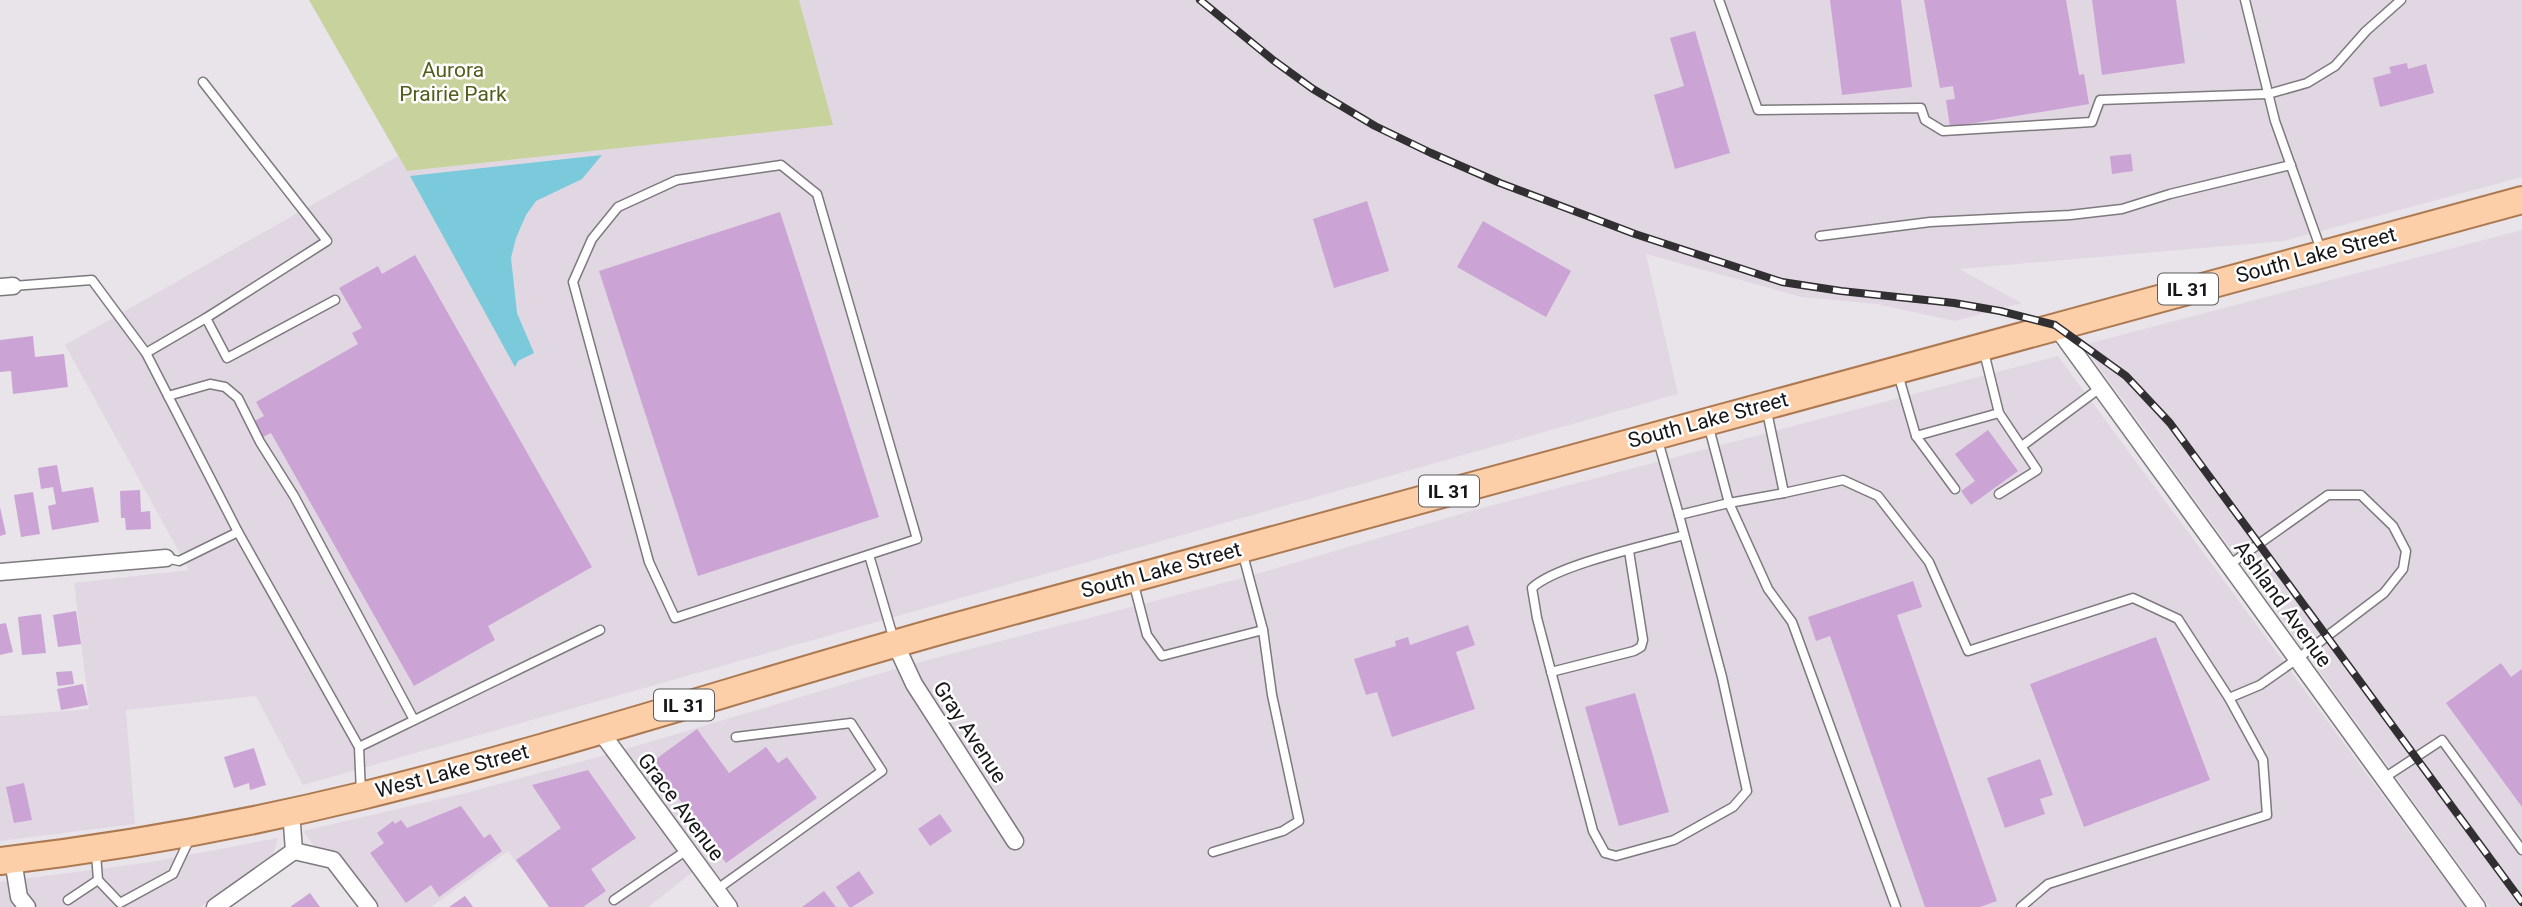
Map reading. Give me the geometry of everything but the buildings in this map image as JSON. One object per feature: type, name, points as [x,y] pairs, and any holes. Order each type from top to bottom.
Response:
[{"type":"main road","name":"South Lake Street","points":[[895,643],[1896,368],[2522,200]]},
{"type":"main road","name":"West Lake Street","points":[[7,861],[192,833],[361,796],[600,730],[895,643]]},
{"type":"street","name":"Ashland Avenue","points":[[2054,325],[2477,907]]},
{"type":"street","points":[[0,572],[166,558]]},
{"type":"street","name":"Gray Avenue","points":[[895,643],[914,684],[1014,841]]},
{"type":"street","name":"Grace Avenue","points":[[600,730],[727,906]]},
{"type":"street","points":[[290,811],[294,851]]},
{"type":"street","points":[[215,907],[294,851],[332,860],[369,907]]},
{"type":"street","points":[[7,861],[19,897],[27,907]]},
{"type":"lane","points":[[1719,0],[1758,110],[1921,108],[1925,120],[1943,131],[2092,122],[2100,100],[2268,94],[2307,83],[2335,66],[2366,31],[2401,0]]},
{"type":"lane","points":[[2245,0],[2275,121],[2322,253]]},
{"type":"lane","points":[[146,353],[327,241],[202,82]]},
{"type":"lane","points":[[781,165],[817,194],[917,539],[870,555],[675,618],[649,562],[573,282],[592,239],[618,207],[677,180],[781,165]]},
{"type":"lane","points":[[1820,236],[1930,222],[2057,216],[2122,209],[2170,194],[2291,165]]},
{"type":"lane","points":[[6,286],[92,280],[146,353],[238,532],[359,747],[361,796]]},
{"type":"lane","points":[[206,318],[227,358],[334,300]]},
{"type":"lane","points":[[1982,345],[1999,413],[2037,470],[1999,494]]},
{"type":"lane","points":[[1896,368],[1916,436],[1955,489]]},
{"type":"lane","points":[[168,396],[210,384],[225,387],[237,398],[260,442],[294,496],[414,720]]},
{"type":"lane","points":[[2022,446],[2100,388]]},
{"type":"lane","points":[[1765,404],[1784,494]]},
{"type":"lane","points":[[1916,436],[1999,413]]},
{"type":"lane","points":[[1707,420],[1730,503],[1768,589],[1792,622],[1896,907]]},
{"type":"lane","points":[[1656,434],[1679,515],[1722,677],[1747,790],[1733,807],[1674,840],[1616,856],[1605,853],[1592,831],[1537,618],[1532,587],[1539,581],[1569,568],[1684,535]]},
{"type":"lane","points":[[1679,515],[1843,480],[1878,496],[1929,562],[1968,650],[2133,598],[2178,619],[2230,698],[2263,760],[2267,815],[2048,884],[2021,907]]},
{"type":"lane","points":[[2229,565],[2328,495],[2361,495],[2393,526],[2406,551],[2403,569],[2384,593],[2260,685],[2230,698]]},
{"type":"lane","points":[[166,558],[179,561],[238,532]]},
{"type":"lane","points":[[1213,852],[1283,831],[1300,821],[1272,695],[1263,630],[1241,548]]},
{"type":"lane","points":[[1551,672],[1641,647],[1643,640],[1629,551]]},
{"type":"lane","points":[[870,555],[895,643]]},
{"type":"lane","points":[[1132,578],[1147,635],[1162,656],[1263,630]]},
{"type":"lane","points":[[359,747],[600,630]]},
{"type":"lane","points":[[716,890],[883,772],[851,723],[736,737]]},
{"type":"lane","points":[[2384,778],[2442,740],[2522,850]]},
{"type":"lane","points":[[95,848],[98,880],[120,903],[173,874],[192,833]]},
{"type":"lane","points":[[614,900],[687,850]]},
{"type":"lane","points":[[68,900],[98,880]]},
{"type":"shaded area","points":[[796,0],[2522,0],[2522,177],[2284,241],[1959,269],[2022,303],[1955,321],[1876,304],[1802,297],[1646,254],[1678,394],[303,785],[256,696],[126,710],[135,824],[0,841],[0,716],[89,709],[74,583],[189,570],[65,345],[398,156],[408,171],[830,125]]},
{"type":"shaded area","points":[[2522,230],[2522,907],[2490,907],[2083,345]]},
{"type":"shaded area","points":[[2058,356],[2465,907],[721,907],[694,871],[648,907],[551,907],[508,851],[431,907],[359,907],[303,831],[470,792],[609,754],[905,666],[1250,576],[1471,511]]},
{"type":"shaded area","points":[[278,838],[273,855],[200,907],[0,907],[0,882],[151,862]]},
{"type":"green space","name":"Aurora Prairie Park","points":[[309,0],[799,0],[833,125],[407,171]]},
{"type":"water","points":[[602,155],[582,179],[536,201],[526,215],[516,238],[511,258],[517,313],[534,353],[518,361],[515,367],[410,176]]},
{"type":"railway","points":[[1200,0],[1313,89],[1375,126],[1500,183],[1635,234],[1782,282],[1954,303],[2055,325],[2126,376],[2170,423],[2522,902]]}]
